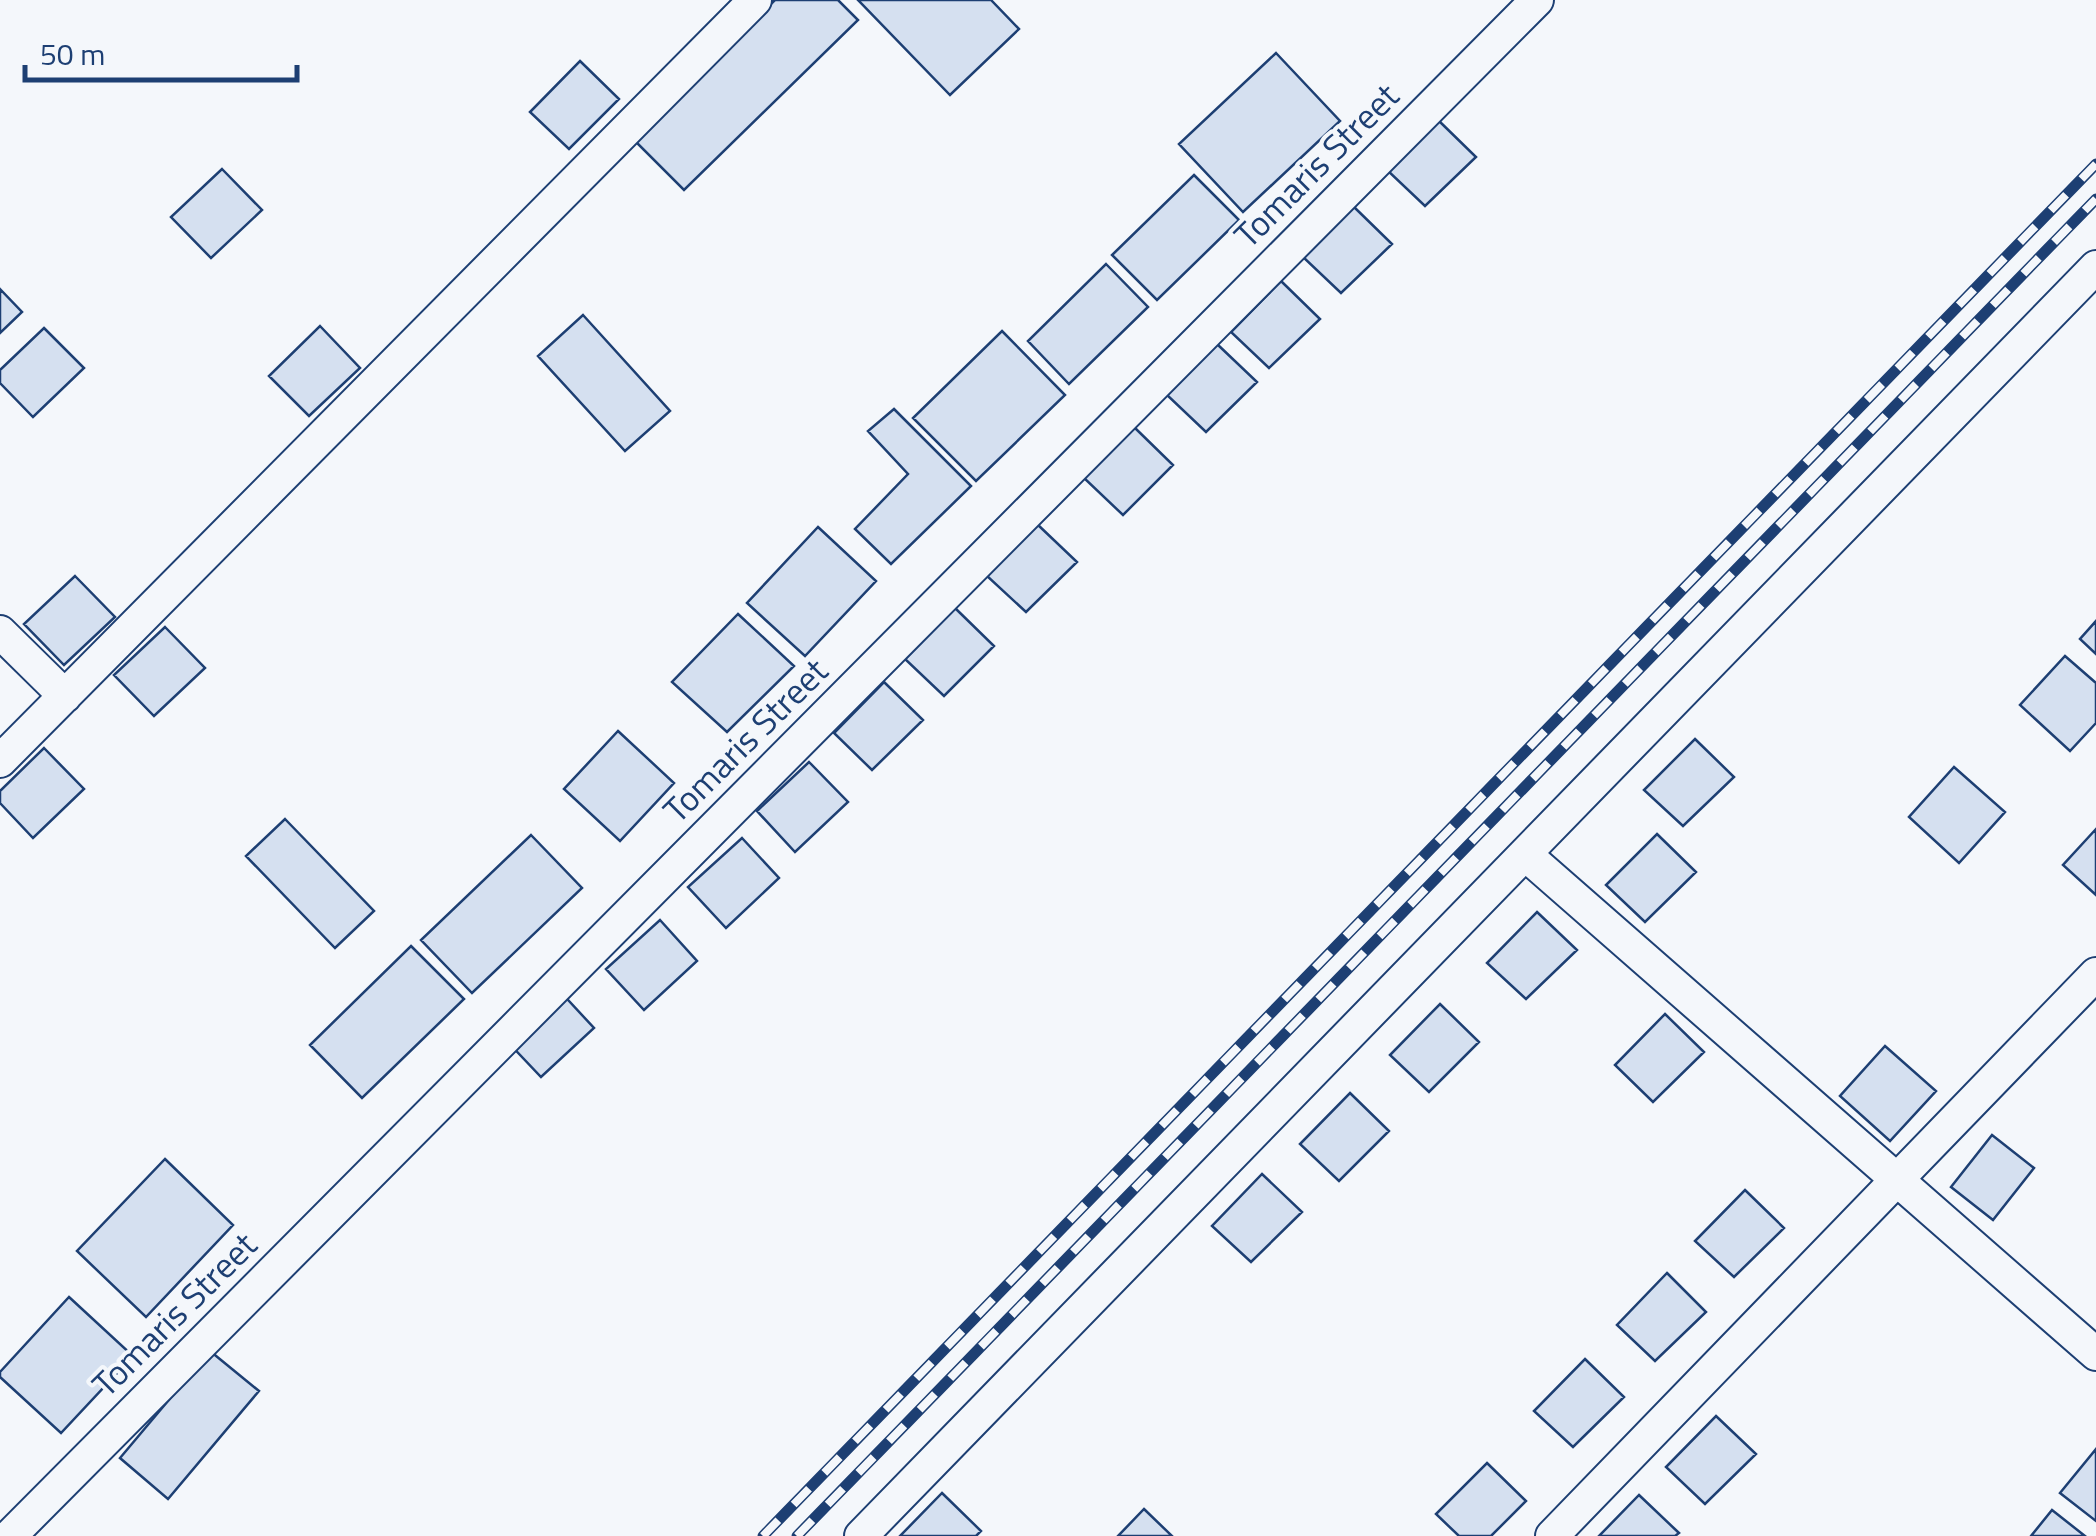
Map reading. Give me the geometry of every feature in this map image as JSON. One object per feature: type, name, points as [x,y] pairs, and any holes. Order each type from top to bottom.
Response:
[{"type":"street","points":[[0,761],[755,0]]},
{"type":"street","name":"Tomaris Street","points":[[10,1536],[1537,0]]},
{"type":"street","points":[[861,1536],[2096,268]]},
{"type":"street","points":[[0,632],[66,696]]},
{"type":"street","points":[[1525,854],[2096,1354]]},
{"type":"street","points":[[1552,1536],[2096,974]]},
{"type":"building","points":[[775,0],[838,0],[858,20],[684,190],[633,139]]},
{"type":"building","points":[[858,0],[991,0],[1019,29],[950,95]]},
{"type":"building","points":[[1276,53],[1340,121],[1243,212],[1179,144]]},
{"type":"building","points":[[580,61],[619,99],[569,149],[530,112]]},
{"type":"building","points":[[1437,119],[1476,157],[1425,206],[1387,170]]},
{"type":"building","points":[[222,169],[262,210],[211,258],[171,217]]},
{"type":"building","points":[[1194,175],[1239,220],[1157,300],[1112,255]]},
{"type":"building","points":[[1353,206],[1392,244],[1341,293],[1303,257]]},
{"type":"building","points":[[1106,264],[1148,307],[1069,384],[1028,341]]},
{"type":"building","points":[[1281,281],[1320,319],[1269,368],[1231,332]]},
{"type":"building","points":[[0,289],[22,312],[0,333]]},
{"type":"building","points":[[583,315],[670,411],[625,451],[538,356]]},
{"type":"building","points":[[320,326],[360,368],[309,416],[269,376]]},
{"type":"building","points":[[44,328],[84,368],[33,417],[0,383],[0,370]]},
{"type":"building","points":[[1002,331],[1065,395],[976,481],[913,418]]},
{"type":"building","points":[[1217,344],[1257,382],[1206,432],[1167,395]]},
{"type":"building","points":[[894,409],[971,486],[891,564],[855,529],[908,474],[868,431]]},
{"type":"building","points":[[1134,427],[1173,465],[1123,515],[1084,478]]},
{"type":"building","points":[[1037,524],[1077,562],[1026,612],[987,576]]},
{"type":"building","points":[[818,527],[876,581],[805,656],[747,603]]},
{"type":"building","points":[[75,576],[115,617],[64,665],[24,624]]},
{"type":"building","points":[[955,608],[994,646],[944,696],[905,659]]},
{"type":"building","points":[[738,614],[794,666],[727,732],[672,682]]},
{"type":"building","points":[[2096,621],[2096,654],[2080,639]]},
{"type":"building","points":[[165,627],[205,668],[154,716],[114,675]]},
{"type":"building","points":[[2065,656],[2096,683],[2096,723],[2070,751],[2020,705]]},
{"type":"building","points":[[884,682],[923,720],[872,770],[834,733]]},
{"type":"building","points":[[618,731],[674,783],[620,841],[564,789]]},
{"type":"building","points":[[1695,739],[1734,777],[1683,826],[1644,790]]},
{"type":"building","points":[[44,748],[84,789],[33,838],[0,803],[0,791]]},
{"type":"building","points":[[809,762],[848,802],[795,852],[757,811]]},
{"type":"building","points":[[1954,767],[2005,812],[1959,863],[1909,817]]},
{"type":"building","points":[[285,819],[374,911],[335,948],[246,856]]},
{"type":"building","points":[[2096,829],[2096,895],[2063,865]]},
{"type":"building","points":[[1657,834],[1696,872],[1645,922],[1606,885]]},
{"type":"building","points":[[531,835],[582,888],[472,993],[421,940]]},
{"type":"building","points":[[742,838],[779,878],[726,928],[688,887]]},
{"type":"building","points":[[1537,912],[1577,950],[1526,999],[1487,963]]},
{"type":"building","points":[[660,920],[697,961],[644,1010],[606,969]]},
{"type":"building","points":[[411,946],[464,999],[362,1098],[310,1045]]},
{"type":"building","points":[[557,988],[594,1028],[541,1077],[503,1037]]},
{"type":"building","points":[[1440,1004],[1479,1042],[1429,1092],[1390,1055]]},
{"type":"building","points":[[1665,1014],[1704,1052],[1653,1102],[1615,1065]]},
{"type":"building","points":[[1885,1046],[1936,1091],[1890,1141],[1840,1096]]},
{"type":"building","points":[[1350,1093],[1389,1131],[1339,1181],[1300,1144]]},
{"type":"building","points":[[1992,1135],[2034,1168],[1993,1220],[1951,1187]]},
{"type":"building","points":[[165,1159],[233,1225],[146,1317],[77,1251]]},
{"type":"building","points":[[1262,1174],[1302,1212],[1251,1262],[1212,1226]]},
{"type":"building","points":[[1745,1190],[1784,1228],[1734,1277],[1695,1241]]},
{"type":"building","points":[[1667,1273],[1706,1312],[1655,1361],[1617,1325]]},
{"type":"building","points":[[69,1297],[133,1356],[61,1433],[0,1377],[0,1372]]},
{"type":"building","points":[[210,1351],[259,1391],[168,1499],[120,1458]]},
{"type":"building","points":[[1585,1359],[1624,1397],[1573,1447],[1534,1411]]},
{"type":"building","points":[[1716,1416],[1756,1454],[1705,1504],[1666,1467]]},
{"type":"building","points":[[2096,1449],[2096,1521],[2060,1493]]},
{"type":"building","points":[[1487,1463],[1526,1501],[1491,1536],[1459,1536],[1436,1514]]},
{"type":"building","points":[[942,1493],[981,1531],[976,1536],[900,1536]]},
{"type":"building","points":[[1639,1495],[1679,1533],[1599,1536]]},
{"type":"building","points":[[1144,1509],[1172,1536],[1118,1536]]},
{"type":"building","points":[[2052,1510],[2085,1536],[2031,1536]]},
{"type":"railway","points":[[763,1536],[2096,164]]},
{"type":"railway","points":[[797,1536],[2096,199]]}]
